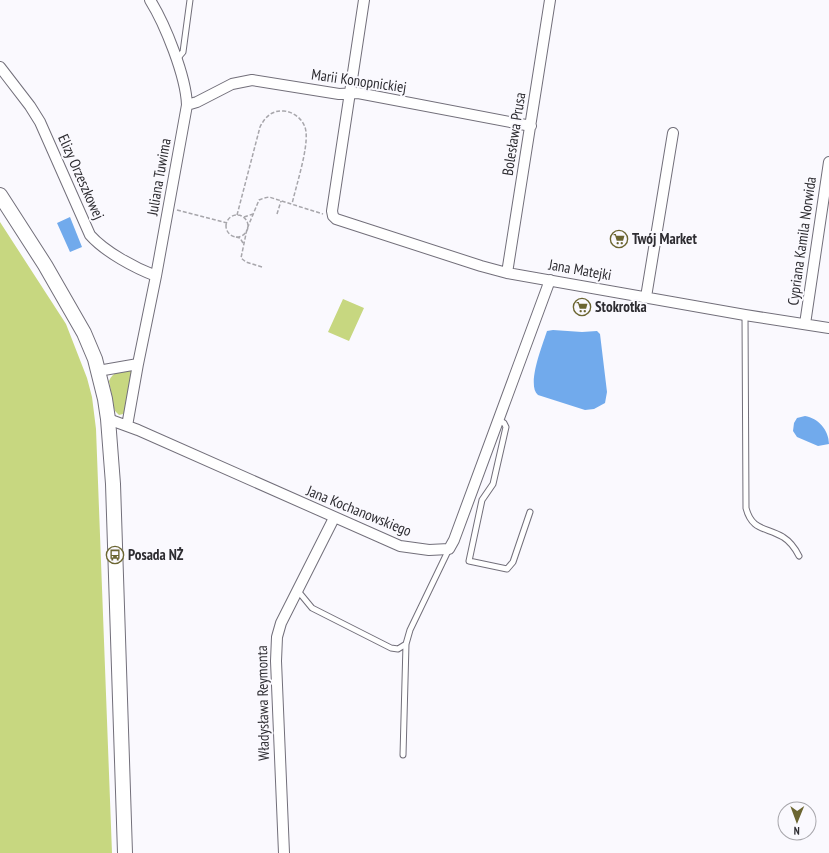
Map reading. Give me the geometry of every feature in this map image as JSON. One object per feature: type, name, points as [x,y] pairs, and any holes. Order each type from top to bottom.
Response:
[{"type":"main road","points":[[0,195],[46,265],[78,322],[95,359],[108,419],[113,484],[125,853]]},
{"type":"street","name":"Juliana Tuwima","points":[[127,426],[169,209],[187,105],[184,85],[176,60],[162,24],[150,0]]},
{"type":"street","points":[[334,216],[332,211],[364,0]]},
{"type":"street","name":"Bolesława Prusa","points":[[507,273],[550,0]]},
{"type":"street","name":"Elizy Orzeszkowej","points":[[0,67],[30,106],[40,122],[90,235],[98,243],[134,266],[156,276]]},
{"type":"street","name":"Marii Konopnickiej","points":[[187,105],[232,84],[252,80],[339,94],[358,94],[531,126]]},
{"type":"street","points":[[646,297],[673,133]]},
{"type":"street","name":"Cypriana Kamila Norwida","points":[[805,324],[829,162]]},
{"type":"street","name":"Jana Matejki","points":[[334,216],[481,266],[507,273],[745,315],[829,328]]},
{"type":"street","points":[[449,549],[454,540],[550,280]]},
{"type":"street","points":[[98,371],[138,364]]},
{"type":"street","name":"Jana Kochanowskiego","points":[[108,419],[400,546],[429,550],[449,549]]},
{"type":"street","name":"Władysława Reymonta","points":[[284,853],[276,648],[278,630],[334,518]]},
{"type":"lane","points":[[176,60],[183,52],[190,0]]},
{"type":"lane","points":[[745,315],[746,508],[748,517],[762,530],[776,533],[785,538],[793,545],[799,556]]},
{"type":"lane","points":[[498,420],[504,423],[506,427],[493,484],[482,500],[469,561],[507,569],[513,562],[530,512]]},
{"type":"lane","points":[[403,755],[406,644],[410,630],[449,549]]},
{"type":"lane","points":[[297,590],[308,606],[391,648],[398,649],[406,644]]},
{"type":"path","points":[[237,215],[260,127],[265,118],[270,114],[279,111],[287,111],[294,114],[302,120],[306,131],[306,144],[292,204]]},
{"type":"path","points":[[262,267],[242,259],[241,255],[247,230],[259,200],[269,197],[334,216]]},
{"type":"path","points":[[277,214],[281,201]]},
{"type":"path","points":[[169,209],[226,222]]},
{"type":"path","points":[[226,222],[231,217],[237,215],[244,217],[253,214]]},
{"type":"path","points":[[235,237],[243,235],[247,230],[248,223],[244,217]]},
{"type":"path","points":[[226,222],[227,230],[232,236],[240,238],[243,245]]},
{"type":"green space","points":[[0,222],[66,324],[87,378],[92,397],[96,429],[112,853],[0,853]]},
{"type":"green space","points":[[343,299],[364,308],[349,341],[328,332]]},
{"type":"green space","points":[[131,370],[125,412],[119,415],[114,408],[109,381],[115,373]]},
{"type":"water","points":[[70,217],[82,247],[70,252],[57,223]]},
{"type":"water","points":[[547,331],[582,332],[597,331],[600,334],[607,392],[605,403],[594,409],[585,410],[538,395],[535,390],[534,383],[536,364]]},
{"type":"water","points":[[805,416],[814,419],[822,426],[829,439],[829,444],[818,446],[797,437],[793,431],[794,423],[797,418]]},
{"type":"place","name":"Twój Market","points":[[619,239]]},
{"type":"place","name":"Stokrotka","points":[[582,307]]},
{"type":"place","name":"Posada NŻ","points":[[115,555]]}]
